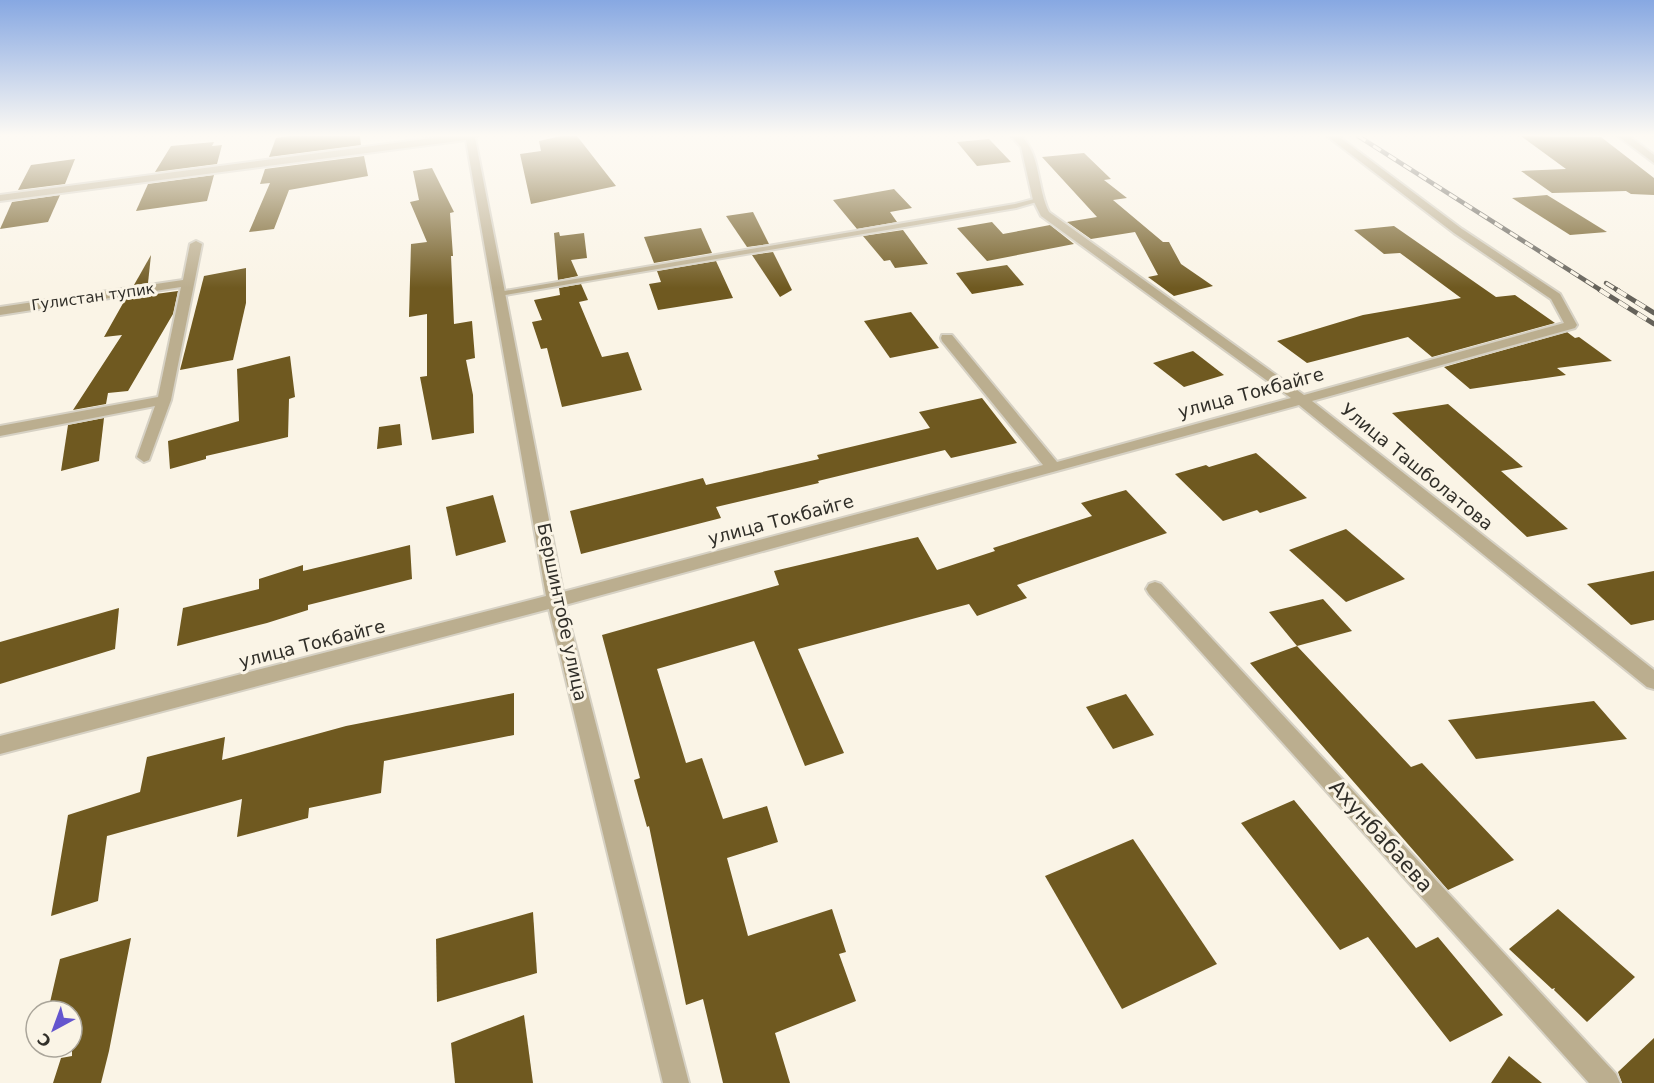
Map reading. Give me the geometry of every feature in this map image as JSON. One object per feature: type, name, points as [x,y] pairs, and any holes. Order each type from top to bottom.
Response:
[{"type":"street","points":[[0,198],[88,187]]},
{"type":"street","name":"Бершинтобе улица","points":[[480,187],[556,602],[676,1083]]},
{"type":"street","name":"Улица Ташболатова","points":[[1035,187],[1045,214],[1302,400],[1654,681]]},
{"type":"street","name":"улица Токбайге","points":[[0,745],[556,602],[1571,325],[1556,297],[1458,231],[1399,187]]},
{"type":"street","points":[[144,457],[164,400],[196,244]]},
{"type":"street","name":"Гулистан тупик","points":[[0,311],[187,283]]},
{"type":"street","points":[[947,338],[1052,466]]},
{"type":"street","points":[[0,431],[164,400]]},
{"type":"street","name":"Ахунбабаева","points":[[1155,589],[1607,1083]]},
{"type":"lane","points":[[499,294],[1004,208],[1038,200]]},
{"type":"building","points":[[20,187],[45,187],[18,190]]},
{"type":"building","points":[[147,187],[211,187],[207,201],[136,211]]},
{"type":"building","points":[[268,187],[309,187],[289,190],[274,229],[249,232]]},
{"type":"building","points":[[416,187],[441,187],[454,212],[450,213],[454,324],[472,321],[475,358],[466,360],[473,395],[474,433],[432,440],[420,377],[427,376],[427,314],[409,317],[411,244],[427,242],[410,202],[419,200]]},
{"type":"building","points":[[527,187],[613,187],[531,204]]},
{"type":"building","points":[[1069,187],[1112,187],[1127,198],[1113,200],[1163,242],[1169,242],[1181,264],[1213,286],[1174,296],[1148,277],[1158,275],[1135,232],[1091,239],[1067,222],[1097,217]]},
{"type":"building","points":[[1543,187],[1654,187],[1654,195],[1631,194],[1626,191],[1552,193]]},
{"type":"building","points":[[894,189],[912,208],[890,212],[897,222],[857,229],[833,200]]},
{"type":"building","points":[[60,195],[48,222],[0,229],[12,202]]},
{"type":"building","points":[[1547,195],[1607,232],[1570,235],[1512,198]]},
{"type":"building","points":[[753,212],[769,244],[747,247],[726,216]]},
{"type":"building","points":[[992,222],[1003,234],[1050,225],[1074,244],[987,261],[957,228]]},
{"type":"building","points":[[1394,226],[1496,297],[1515,295],[1555,323],[1432,357],[1408,337],[1307,363],[1277,341],[1363,315],[1461,298],[1400,253],[1384,254],[1354,230]]},
{"type":"building","points":[[701,228],[712,253],[654,263],[644,237]]},
{"type":"building","points":[[903,230],[928,264],[895,268],[890,260],[884,261],[863,236]]},
{"type":"building","points":[[559,232],[560,236],[584,233],[587,258],[571,260],[578,276],[558,280],[554,233]]},
{"type":"building","points":[[773,252],[792,290],[780,297],[752,255]]},
{"type":"building","points":[[151,255],[148,283],[134,285]]},
{"type":"building","points":[[716,261],[733,298],[658,310],[649,284],[661,282],[657,271]]},
{"type":"building","points":[[1007,265],[1024,285],[972,294],[956,273]]},
{"type":"building","points":[[246,268],[246,303],[233,360],[180,370],[204,276]]},
{"type":"building","points":[[581,284],[588,300],[579,302],[602,357],[628,352],[642,390],[562,407],[547,348],[541,349],[532,322],[542,320],[534,300],[560,295],[559,288]]},
{"type":"building","points":[[178,291],[173,314],[128,391],[108,393],[106,404],[73,410],[122,335],[104,337],[126,298]]},
{"type":"building","points":[[911,312],[939,348],[890,358],[864,321]]},
{"type":"building","points":[[1567,332],[1575,338],[1579,337],[1612,361],[1557,368],[1566,375],[1470,389],[1444,367]]},
{"type":"building","points":[[1193,351],[1224,375],[1184,387],[1153,363]]},
{"type":"building","points":[[290,356],[295,397],[289,399],[288,437],[206,456],[206,459],[170,469],[168,441],[239,421],[237,369]]},
{"type":"building","points":[[982,398],[1017,443],[951,458],[945,450],[818,481],[819,483],[716,507],[721,518],[581,554],[570,511],[703,478],[706,485],[819,459],[817,455],[930,428],[919,412]]},
{"type":"building","points":[[1448,404],[1523,467],[1501,471],[1568,529],[1527,537],[1392,413]]},
{"type":"building","points":[[104,418],[99,461],[61,471],[68,425]]},
{"type":"building","points":[[400,424],[402,445],[377,449],[379,427]]},
{"type":"building","points":[[1256,453],[1307,498],[1260,513],[1257,510],[1223,521],[1175,474],[1206,465],[1209,467]]},
{"type":"building","points":[[1126,490],[1167,533],[1017,585],[1027,598],[977,616],[969,604],[798,649],[844,753],[805,766],[754,641],[657,669],[686,763],[702,758],[723,819],[767,806],[778,842],[727,858],[748,936],[832,909],[846,952],[839,954],[856,1001],[775,1033],[790,1083],[723,1083],[703,999],[686,1005],[649,826],[647,827],[634,780],[640,778],[602,635],[779,585],[774,571],[918,537],[937,570],[995,551],[993,548],[1092,516],[1081,503]]},
{"type":"building","points":[[493,495],[506,542],[456,556],[446,507]]},
{"type":"building","points":[[1346,529],[1405,579],[1346,602],[1289,550]]},
{"type":"building","points":[[410,545],[412,579],[308,605],[308,610],[267,623],[177,646],[183,608],[259,589],[259,579],[303,565],[303,571]]},
{"type":"building","points":[[1654,571],[1654,620],[1631,625],[1587,584]]},
{"type":"building","points":[[1323,599],[1352,631],[1297,646],[1269,612]]},
{"type":"building","points":[[119,608],[115,649],[0,684],[0,642]]},
{"type":"building","points":[[1297,646],[1411,767],[1422,763],[1514,860],[1448,890],[1250,663]]},
{"type":"building","points":[[514,693],[514,735],[384,761],[381,793],[309,808],[308,818],[237,837],[242,799],[107,836],[98,901],[51,916],[68,815],[140,792],[147,757],[225,737],[222,760],[346,726]]},
{"type":"building","points":[[1126,694],[1154,735],[1113,749],[1086,707]]},
{"type":"building","points":[[1594,701],[1627,739],[1476,759],[1448,720]]},
{"type":"building","points":[[1294,800],[1416,948],[1438,937],[1503,1015],[1450,1042],[1368,937],[1340,950],[1241,823]]},
{"type":"building","points":[[1133,839],[1217,964],[1122,1009],[1045,876]]},
{"type":"building","points":[[1558,909],[1635,977],[1587,1022],[1554,990],[1555,988],[1552,989],[1509,949]]},
{"type":"building","points":[[533,912],[537,973],[437,1002],[436,939]]},
{"type":"building","points":[[131,938],[101,1083],[53,1083],[61,1059],[84,1059],[84,999],[51,999],[60,959]]},
{"type":"building","points":[[524,1015],[533,1083],[455,1083],[451,1043]]},
{"type":"building","points":[[1654,1038],[1654,1083],[1622,1083],[1618,1072]]},
{"type":"building","points":[[1509,1056],[1542,1083],[1491,1083]]},
{"type":"railway","points":[[1438,187],[1602,291]]},
{"type":"railway","points":[[1606,283],[1619,291]]},
{"type":"railway","points":[[1600,290],[1654,324]]},
{"type":"railway","points":[[1617,290],[1654,313]]}]
